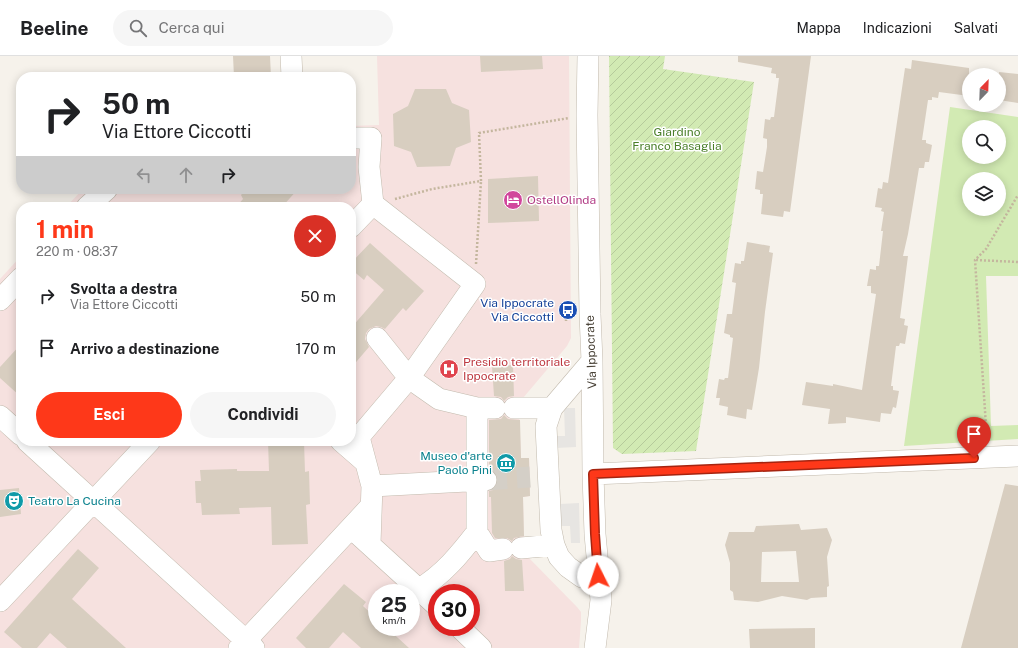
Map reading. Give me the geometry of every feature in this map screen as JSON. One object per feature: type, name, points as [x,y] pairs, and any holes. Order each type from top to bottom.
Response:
[{"type":"street","points":[[291,56],[292,72]]},
{"type":"street","name":"Via Ippocrate","points":[[588,56],[587,115],[593,474],[595,534],[601,600],[595,648]]},
{"type":"street","points":[[356,138],[370,138],[368,167],[372,204],[475,284],[409,378],[359,437],[364,461],[372,486],[370,507],[370,544]]},
{"type":"street","points":[[93,202],[102,194]]},
{"type":"street","points":[[356,222],[372,204]]},
{"type":"street","points":[[0,300],[16,283]]},
{"type":"street","points":[[377,338],[409,378],[439,399],[495,408],[552,408]]},
{"type":"street","points":[[592,361],[552,408],[546,426],[551,530],[554,545],[559,557],[568,567],[582,577],[598,576]]},
{"type":"street","points":[[420,588],[431,582],[456,559],[477,532],[481,480],[495,408]]},
{"type":"street","points":[[0,416],[16,430]]},
{"type":"street","points":[[32,446],[246,646],[370,507]]},
{"type":"street","points":[[0,601],[145,446]]},
{"type":"street","points":[[347,446],[364,461]]},
{"type":"street","points":[[593,474],[1018,456]]},
{"type":"street","points":[[372,486],[481,480]]},
{"type":"street","points":[[351,527],[414,584]]},
{"type":"street","points":[[477,532],[489,551],[554,545]]},
{"type":"street","points":[[420,590],[428,598]]},
{"type":"street","points":[[468,636],[481,648]]},
{"type":"path","points":[[475,284],[481,180],[479,133],[587,115]]},
{"type":"path","points":[[372,204],[432,189],[481,180]]},
{"type":"path","points":[[988,457],[975,260],[986,249],[1018,195]]},
{"type":"path","points":[[975,260],[1018,262]]},
{"type":"path","points":[[566,321],[567,300]]},
{"type":"shaded area","name":"Presidio territoriale Ippocrate","points":[[377,56],[569,56],[571,338],[567,346],[523,398],[519,412],[521,458],[529,458],[530,477],[530,496],[523,497],[524,543],[529,558],[581,612],[579,648],[0,648],[0,279],[16,261],[16,446],[356,446],[356,202],[71,202],[78,194],[356,194],[356,126],[379,125]]},
{"type":"shaded area","points":[[564,408],[575,408],[576,447],[556,448],[555,436],[565,436]]},
{"type":"shaded area","points":[[579,503],[580,543],[571,543],[570,526],[560,526],[560,504]]},
{"type":"green space","name":"Giardino Franco Basaglia","points":[[609,56],[665,56],[663,69],[754,82],[696,451],[622,454],[613,448]]},
{"type":"green space","points":[[950,107],[962,109],[962,112],[984,112],[1018,117],[1018,276],[986,276],[991,426],[1018,425],[1018,439],[904,446]]},
{"type":"building","points":[[233,56],[270,56],[271,72],[234,72]]},
{"type":"building","points":[[480,56],[542,56],[543,69],[481,72]]},
{"type":"building","points":[[738,56],[811,56],[790,212],[784,211],[783,217],[761,214],[763,194],[760,194],[760,190],[755,189],[757,171],[763,172],[767,147],[767,139],[763,138],[765,119],[770,120],[771,117],[774,117],[779,78],[776,78],[776,74],[771,73],[772,68],[738,62]]},
{"type":"building","points":[[912,60],[969,68],[962,68],[962,95],[939,92],[938,98],[932,97],[932,100],[928,100],[922,140],[926,140],[926,143],[932,145],[929,162],[925,162],[924,168],[919,168],[903,256],[908,256],[900,318],[905,319],[904,325],[908,326],[905,344],[900,343],[899,346],[896,346],[891,386],[893,386],[893,390],[899,391],[896,408],[893,407],[891,414],[881,413],[880,422],[846,417],[846,423],[828,424],[830,409],[802,405],[806,382],[833,386],[833,384],[862,390],[876,294],[871,293],[871,286],[867,286],[870,269],[876,270],[876,266],[879,266],[883,231],[881,231],[884,212],[881,211],[882,208],[875,207],[878,188],[882,189],[883,182],[888,183],[905,68],[911,69]]},
{"type":"building","points":[[1006,73],[1018,74],[1018,103],[1006,101]]},
{"type":"building","points":[[415,89],[446,89],[452,103],[469,110],[471,142],[456,148],[450,166],[417,167],[411,152],[394,146],[393,114],[408,106]]},
{"type":"building","name":"OstellOlinda","points":[[538,176],[539,221],[488,223],[488,179]]},
{"type":"building","points":[[294,194],[286,202],[240,202],[243,199],[241,195]]},
{"type":"building","points":[[747,242],[770,246],[769,252],[773,253],[759,368],[752,410],[747,409],[746,419],[727,415],[728,407],[719,405],[720,398],[716,398],[719,379],[724,380],[725,378],[728,378],[733,338],[724,333],[727,314],[732,314],[736,283],[732,282],[735,263],[741,264],[741,261],[744,261]]},
{"type":"building","points":[[370,243],[424,291],[406,311],[403,308],[385,329],[376,326],[369,329],[366,333],[365,339],[369,347],[356,362],[356,322],[384,290],[367,275],[364,280],[356,273],[356,258]]},
{"type":"building","points":[[16,349],[16,392],[0,378],[0,367]]},
{"type":"building","points":[[513,365],[514,396],[508,397],[504,401],[501,397],[494,396],[492,366]]},
{"type":"building","points":[[504,415],[508,419],[520,420],[521,458],[529,458],[530,496],[523,497],[524,536],[514,538],[512,541],[507,538],[495,538],[492,533],[491,497],[489,497],[489,491],[493,490],[498,480],[496,473],[489,469],[489,420],[501,419]]},
{"type":"building","points":[[268,446],[304,446],[305,472],[309,471],[310,504],[306,505],[308,544],[272,545],[271,507],[239,508],[240,514],[202,515],[201,503],[196,503],[195,481],[201,481],[200,470],[237,469],[237,471],[269,471]]},
{"type":"building","points":[[1005,484],[1018,486],[1018,648],[961,648]]},
{"type":"building","points":[[19,488],[21,514],[0,517],[0,490]]},
{"type":"building","points":[[799,524],[801,530],[827,528],[832,540],[827,557],[829,586],[827,587],[827,597],[811,598],[807,600],[782,596],[758,602],[734,600],[733,592],[730,590],[730,563],[725,545],[729,532],[754,532],[756,526]],"holes":[[[796,551],[799,582],[761,582],[762,552]]]},
{"type":"building","points":[[78,549],[99,568],[72,599],[126,648],[67,648],[50,633],[37,648],[22,648],[4,632]]},
{"type":"building","points":[[512,556],[516,559],[522,560],[524,591],[505,591],[504,561],[510,559]]},
{"type":"building","points":[[344,584],[366,602],[363,606],[368,611],[368,636],[396,636],[409,648],[361,648],[343,632],[329,648],[306,648],[296,638]]},
{"type":"building","points":[[815,628],[815,648],[750,648],[749,629]]},
{"type":"tunnel","points":[[486,480],[530,477]]},
{"type":"place","name":"OstellOlinda","points":[[513,200]]},
{"type":"place","name":"Via Ippocrate Via Ciccotti","points":[[568,310]]},
{"type":"place","name":"Presidio territoriale Ippocrate","points":[[449,369]]},
{"type":"place","name":"Museo d'arte Paolo Pini","points":[[506,463]]},
{"type":"place","name":"Teatro La Cucina","points":[[14,501]]},
{"type":"route","points":[[598,576],[593,474],[974,458]]}]
